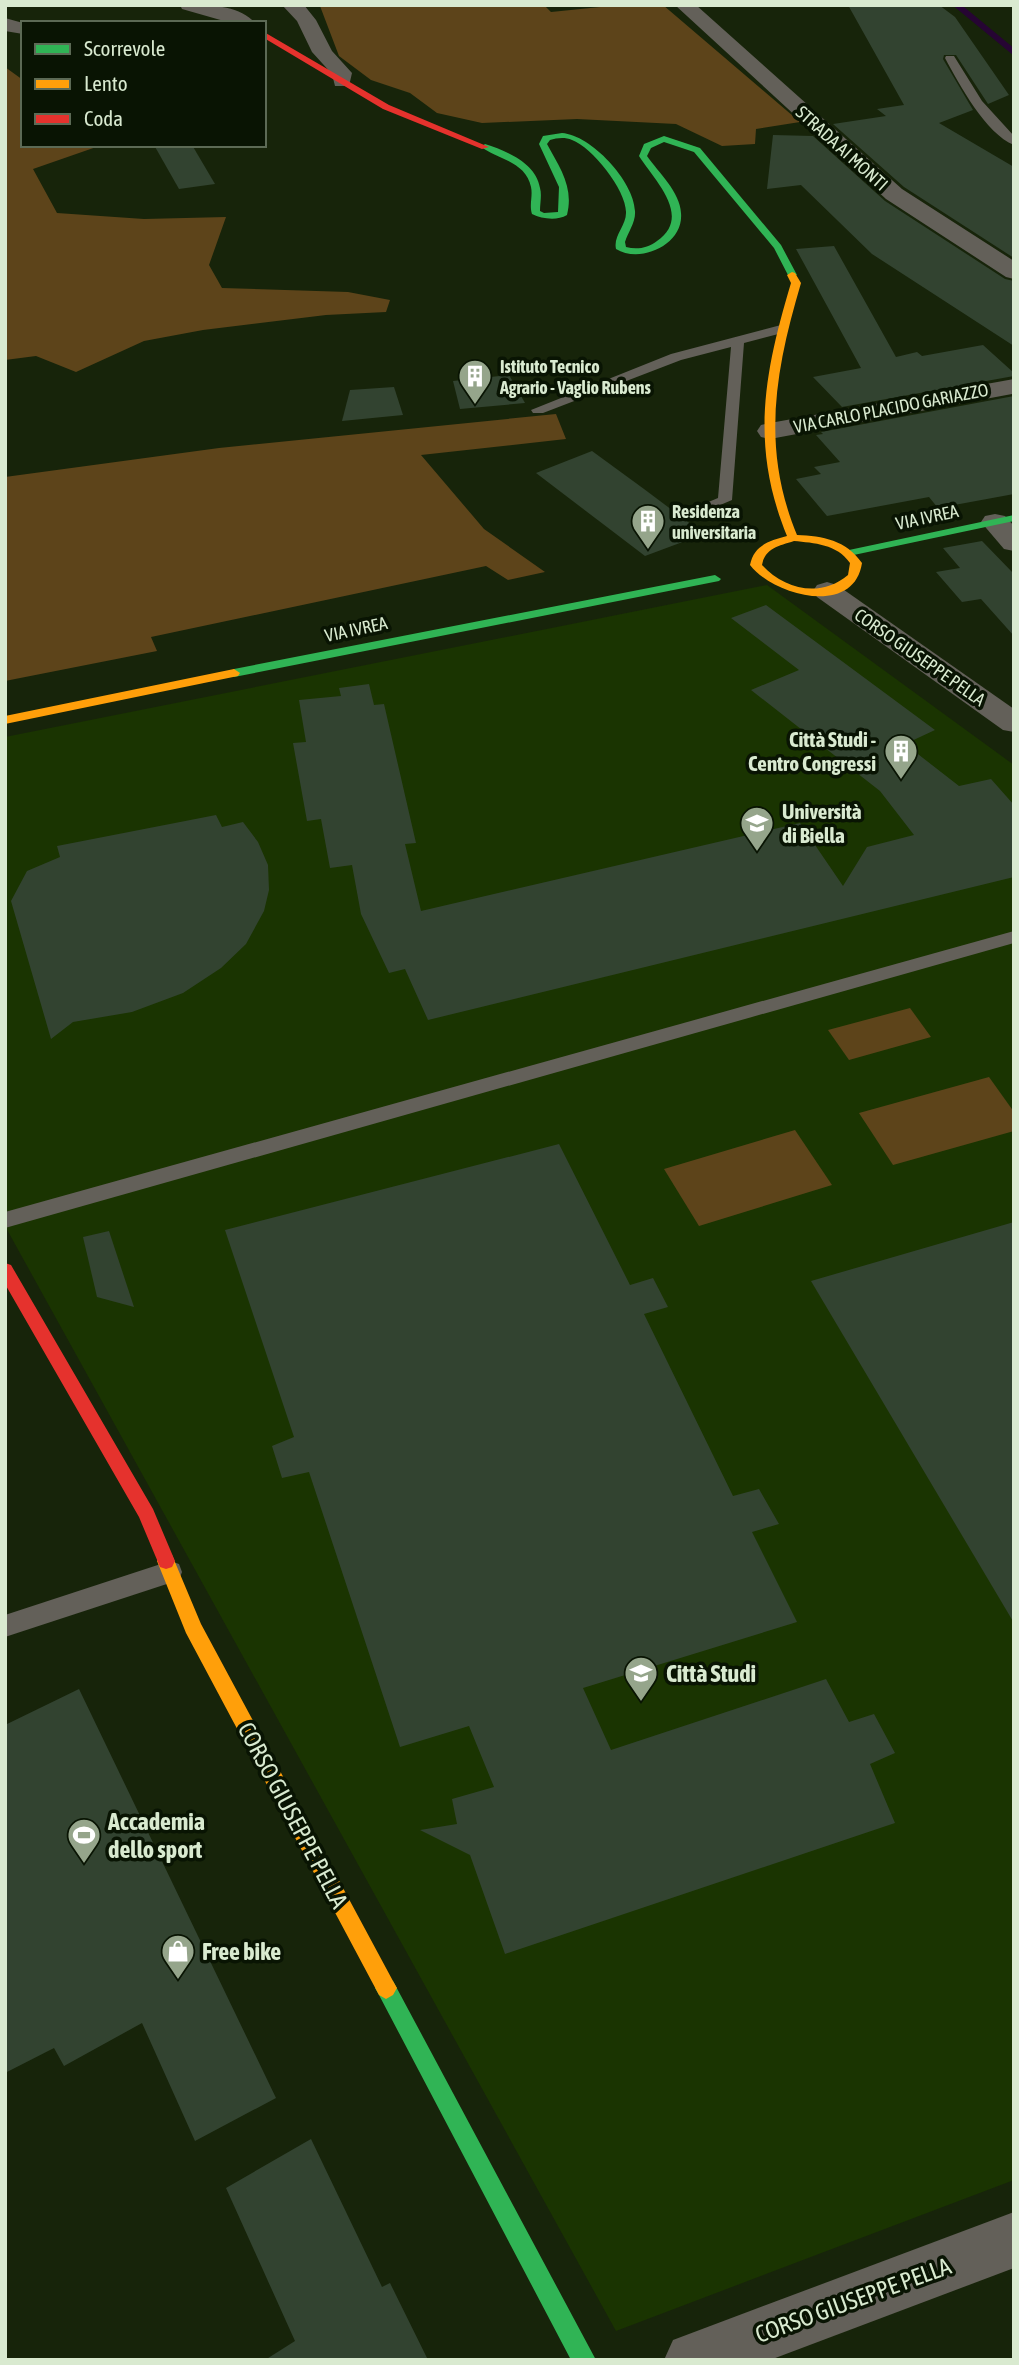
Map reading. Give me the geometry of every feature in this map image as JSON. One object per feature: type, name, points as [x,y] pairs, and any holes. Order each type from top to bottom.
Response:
[{"type":"street","points":[[191,5],[241,21]]},
{"type":"street","points":[[291,5],[303,12],[315,32],[322,52],[342,73],[342,82]]},
{"type":"street","name":"STRADA AI MONTI","points":[[684,5],[894,194],[1014,272]]},
{"type":"street","points":[[266,35],[386,107],[509,156],[523,166],[534,179],[536,193],[533,206],[535,212],[543,216],[562,215],[566,191],[554,161],[543,144],[546,138],[561,136],[590,145],[625,192],[631,205],[631,219],[618,241],[618,247],[624,251],[648,251],[660,246],[679,226],[681,215],[674,201],[643,156],[647,145],[664,139],[689,145],[711,165],[778,247],[796,283],[781,329],[772,373],[770,431],[770,479],[783,523],[793,538]]},
{"type":"street","name":"VIA CARLO PLACIDO GARIAZZO","points":[[770,431],[1012,386]]},
{"type":"street","points":[[1004,520],[1014,543]]},
{"type":"street","name":"VIA IVREA","points":[[849,553],[1004,520]]},
{"type":"street","points":[[793,538],[825,541],[849,553],[855,562],[856,571],[851,580],[827,591],[810,593],[777,586],[757,571],[755,562],[766,546],[793,538]]},
{"type":"street","points":[[737,575],[757,571]]},
{"type":"street","name":"VIA IVREA","points":[[5,720],[437,632],[715,579]]},
{"type":"street","name":"CORSO GIUSEPPE PELLA","points":[[827,591],[1014,723]]},
{"type":"street","name":"CORSO GIUSEPPE PELLA","points":[[5,1269],[147,1514],[193,1627],[584,2360]]},
{"type":"street","name":"CORSO GIUSEPPE PELLA","points":[[693,2360],[1014,2240]]},
{"type":"lane","points":[[950,58],[993,125],[1014,142]]},
{"type":"lane","points":[[538,410],[676,357],[781,329]]},
{"type":"lane","points":[[694,511],[725,500],[738,341]]},
{"type":"lane","points":[[5,1220],[1014,937]]},
{"type":"lane","points":[[5,1626],[170,1572]]},
{"type":"shaded area","points":[[544,5],[551,12],[620,5],[663,5],[800,122],[756,129],[755,144],[722,146],[676,124],[577,119],[482,123],[437,113],[410,93],[371,80],[339,56],[320,6]]},
{"type":"shaded area","points":[[5,67],[21,79],[21,147],[96,147],[33,169],[57,213],[144,219],[226,217],[209,265],[222,288],[348,292],[390,300],[386,312],[326,315],[203,330],[144,341],[76,372],[36,356],[5,360]]},
{"type":"shaded area","points":[[556,414],[566,439],[421,455],[484,529],[545,572],[508,580],[486,566],[151,637],[157,651],[5,681],[5,477],[219,448]]},
{"type":"shaded area","name":"Città Studi","points":[[767,585],[1014,765],[1014,2180],[616,2331],[5,1226],[5,737]]},
{"type":"shaded area","points":[[910,1008],[931,1037],[849,1060],[828,1030]]},
{"type":"shaded area","points":[[989,1077],[1014,1112],[1014,1131],[893,1165],[859,1113]]},
{"type":"shaded area","points":[[795,1130],[832,1185],[699,1226],[664,1169]]},
{"type":"building","points":[[848,5],[939,5],[955,17],[1009,95],[988,104],[956,55],[944,55],[943,59],[973,110],[939,123],[1014,167],[1014,258],[904,187],[833,124],[886,116],[877,109],[904,105]]},
{"type":"building","points":[[773,135],[813,136],[885,201],[1005,279],[1014,281],[1014,346],[872,254],[801,185],[767,189]]},
{"type":"building","points":[[155,147],[193,147],[215,184],[179,189]]},
{"type":"building","points":[[834,246],[896,357],[917,352],[922,356],[983,345],[1014,373],[1014,376],[842,407],[813,377],[861,368],[796,249]]},
{"type":"building","points":[[509,375],[525,403],[460,409],[453,381]]},
{"type":"building","points":[[394,387],[403,415],[342,421],[350,390]]},
{"type":"building","points":[[1014,396],[1014,494],[938,508],[929,497],[827,516],[796,479],[821,474],[814,467],[840,462],[816,435],[823,434],[821,432]]},
{"type":"building","points":[[592,451],[704,534],[645,556],[536,473]]},
{"type":"building","points":[[982,541],[1014,574],[1014,636],[981,599],[962,602],[936,572],[960,568],[943,548]]},
{"type":"building","name":"Università di Biella","points":[[766,605],[935,730],[905,744],[959,786],[991,779],[1014,805],[1014,877],[428,1020],[405,969],[389,973],[361,914],[352,865],[330,868],[321,819],[307,821],[293,743],[306,742],[299,700],[341,696],[339,688],[369,684],[374,705],[384,704],[416,843],[405,844],[421,911],[800,823],[843,886],[867,847],[914,835],[880,791],[751,690],[799,670],[731,618]]},
{"type":"building","points":[[216,815],[222,827],[243,822],[258,842],[268,865],[269,890],[264,911],[246,944],[221,968],[183,993],[132,1012],[73,1022],[51,1039],[11,901],[27,871],[60,857],[57,846]]},
{"type":"building","points":[[559,1144],[630,1285],[653,1278],[668,1307],[644,1314],[733,1496],[759,1489],[779,1524],[752,1532],[797,1622],[583,1688],[611,1750],[826,1679],[849,1722],[874,1714],[895,1753],[870,1764],[895,1823],[505,1954],[470,1855],[420,1830],[457,1824],[452,1799],[494,1787],[469,1726],[400,1747],[309,1472],[282,1478],[272,1446],[294,1437],[225,1230]]},
{"type":"building","points":[[1014,1222],[1014,1623],[811,1281]]},
{"type":"building","points":[[109,1231],[134,1307],[97,1297],[83,1237]]},
{"type":"building","name":"Accademia dello sport","points":[[79,1689],[276,2098],[195,2141],[142,2023],[64,2066],[54,2048],[5,2073],[5,1725]]},
{"type":"building","points":[[311,2139],[382,2287],[390,2283],[428,2360],[265,2360],[295,2341],[226,2188]]},
{"type":"waterway","points":[[957,5],[1014,52]]},
{"type":"traffic: fast","points":[[485,147],[509,157],[530,173],[536,189],[535,212],[543,216],[562,215],[565,205],[564,187],[543,144],[546,138],[558,136],[578,139],[603,161],[626,193],[631,216],[619,247],[634,252],[653,248],[665,240],[676,222],[674,202],[643,156],[647,146],[664,139],[697,150],[778,247],[792,275]]},
{"type":"traffic: fast","points":[[849,553],[1014,518]]},
{"type":"traffic: fast","points":[[234,673],[715,579]]},
{"type":"traffic: fast","points":[[386,1988],[584,2360]]},
{"type":"traffic: slow","points":[[792,275],[796,283],[773,379],[769,444],[780,507],[793,538]]},
{"type":"traffic: slow","points":[[793,538],[829,543],[845,550],[856,563],[854,576],[844,585],[817,593],[803,592],[776,583],[756,565],[758,555],[769,545],[793,538]]},
{"type":"traffic: slow","points":[[5,720],[234,673]]},
{"type":"traffic: slow","points":[[166,1561],[193,1627],[386,1988]]},
{"type":"traffic: jam","points":[[266,35],[386,107],[485,147]]},
{"type":"traffic: jam","points":[[5,1269],[147,1514],[166,1561]]},
{"type":"place","name":"Istituto Tecnico Agrario - Vaglio Rubens","points":[[475,406]]},
{"type":"place","name":"Residenza universitaria","points":[[648,551]]},
{"type":"place","name":"Città Studi - Centro Congressi","points":[[901,781]]},
{"type":"place","name":"Università di Biella","points":[[757,853]]},
{"type":"place","name":"Città Studi","points":[[641,1703]]},
{"type":"place","name":"Accademia dello sport","points":[[84,1865]]},
{"type":"place","name":"Free bike","points":[[178,1981]]}]
